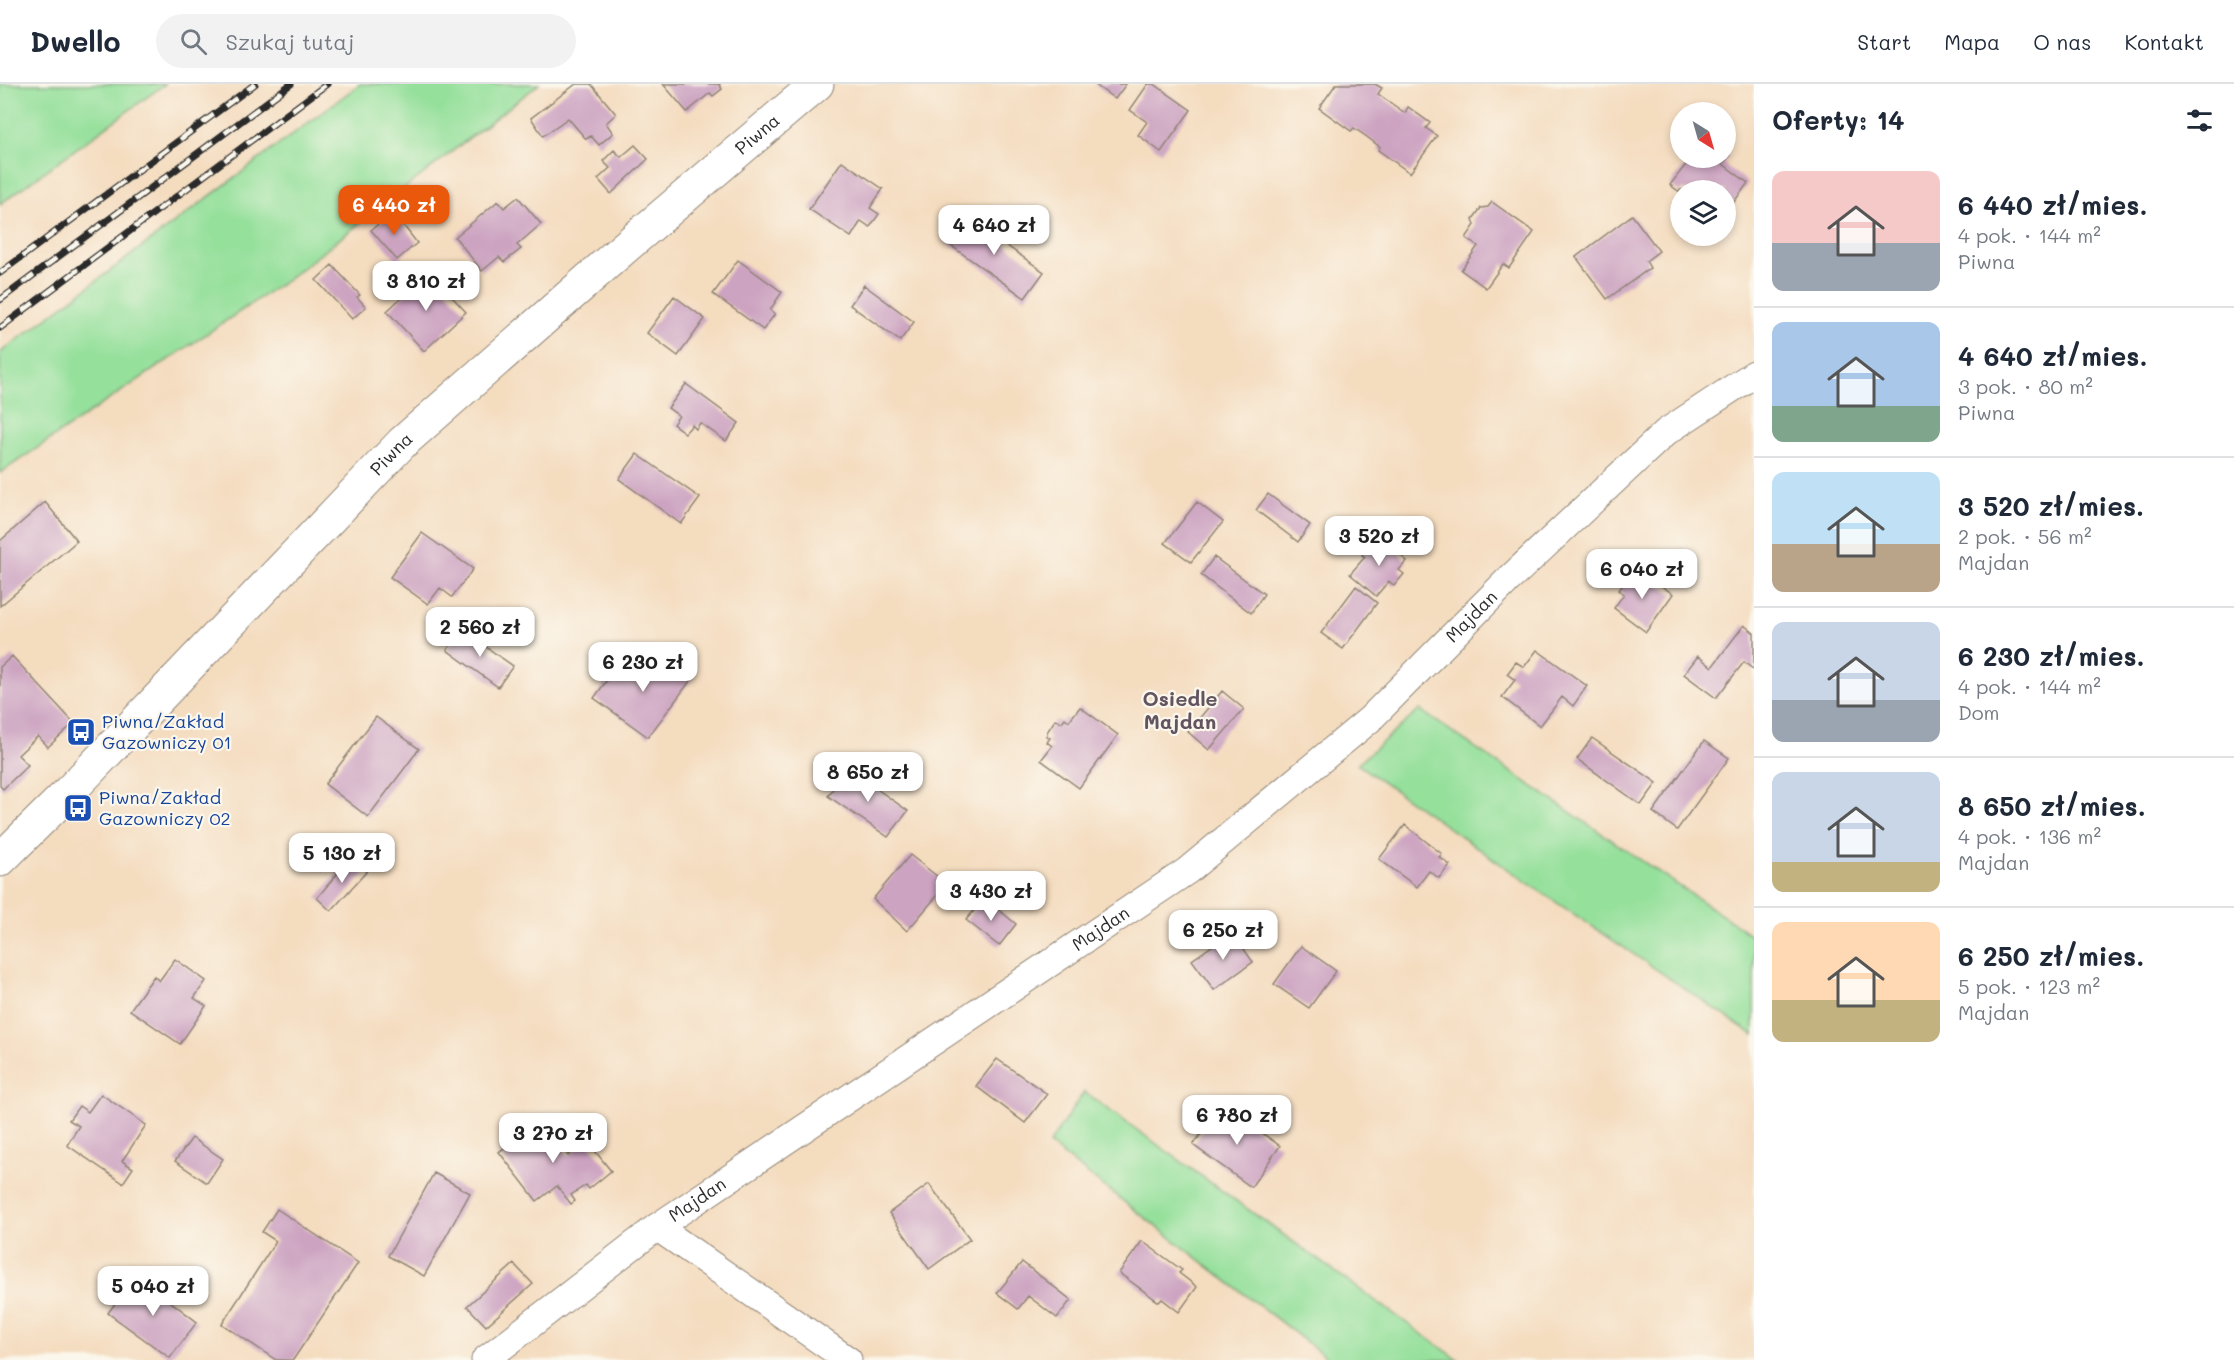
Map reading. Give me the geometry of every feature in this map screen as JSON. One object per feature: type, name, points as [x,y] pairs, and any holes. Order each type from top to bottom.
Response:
[{"type":"street","name":"Piwna","points":[[0,860],[73,788],[402,443],[614,257],[817,84]]},
{"type":"street","name":"Majdan","points":[[485,1360],[657,1227],[1186,871],[1369,720],[1507,581],[1666,432],[1754,374]]},
{"type":"street","points":[[657,1227],[848,1360]]},
{"type":"green space","points":[[0,84],[165,84],[0,204]]},
{"type":"green space","points":[[360,84],[539,84],[288,279],[0,473],[0,353]]},
{"type":"green space","points":[[1420,710],[1754,937],[1754,1035],[1538,890],[1357,764]]},
{"type":"green space","points":[[1084,1092],[1459,1360],[1330,1360],[1049,1144]]},
{"type":"building","points":[[576,84],[591,84],[616,114],[606,123],[613,133],[599,145],[591,136],[586,139],[568,118],[543,136],[531,118]]},
{"type":"building","points":[[663,84],[720,84],[722,89],[713,96],[710,93],[687,112]]},
{"type":"building","points":[[1094,84],[1126,84],[1115,99]]},
{"type":"building","points":[[1148,84],[1154,84],[1191,110],[1161,152],[1138,135],[1147,122],[1130,110]]},
{"type":"building","points":[[1336,84],[1375,84],[1382,88],[1378,94],[1405,113],[1408,107],[1430,123],[1426,128],[1437,136],[1410,173],[1378,150],[1380,147],[1367,137],[1354,128],[1351,131],[1319,108]]},
{"type":"building","points":[[635,145],[648,159],[611,194],[598,179],[610,168],[603,161],[614,150],[621,157]]},
{"type":"building","points":[[842,161],[883,189],[870,208],[879,214],[870,227],[861,221],[851,237],[809,209]]},
{"type":"building","points":[[1683,168],[1728,168],[1748,183],[1736,199],[1736,180],[1674,180]]},
{"type":"building","points":[[518,197],[541,224],[517,245],[521,249],[504,262],[499,257],[482,271],[455,237],[498,201],[504,208]]},
{"type":"building","points":[[1492,202],[1534,232],[1509,268],[1503,264],[1486,288],[1461,270],[1478,246],[1466,238],[1475,225],[1473,219],[1481,208],[1488,207]]},
{"type":"building","points":[[393,212],[417,243],[397,260],[371,230]]},
{"type":"building","points":[[962,214],[1044,272],[1025,298],[943,240]]},
{"type":"building","points":[[1632,215],[1659,251],[1646,261],[1650,268],[1607,299],[1576,257]]},
{"type":"building","points":[[738,260],[782,292],[770,310],[775,314],[763,330],[713,294]]},
{"type":"building","points":[[332,265],[360,295],[357,297],[366,307],[352,319],[316,280]]},
{"type":"building","points":[[429,272],[466,312],[424,351],[387,311]]},
{"type":"building","points":[[864,285],[914,322],[900,341],[850,305]]},
{"type":"building","points":[[674,296],[705,319],[678,356],[647,333]]},
{"type":"building","points":[[686,384],[739,423],[726,441],[700,423],[696,429],[692,425],[685,433],[673,424],[679,416],[668,408]]},
{"type":"building","points":[[637,454],[700,498],[681,524],[619,479]]},
{"type":"building","points":[[1268,494],[1310,525],[1298,542],[1256,510]]},
{"type":"building","points":[[45,502],[77,541],[0,606],[0,541]]},
{"type":"building","points":[[1197,502],[1223,522],[1191,562],[1165,543]]},
{"type":"building","points":[[422,533],[473,569],[452,597],[440,588],[428,604],[390,577]]},
{"type":"building","points":[[1379,536],[1407,561],[1399,570],[1404,574],[1394,586],[1389,581],[1376,596],[1350,574],[1365,557],[1362,555]]},
{"type":"building","points":[[1214,557],[1264,594],[1251,613],[1201,575]]},
{"type":"building","points":[[1635,568],[1673,594],[1646,632],[1614,608],[1624,594],[1619,590]]},
{"type":"building","points":[[1356,586],[1377,603],[1343,649],[1321,633]]},
{"type":"building","points":[[1744,625],[1754,633],[1754,670],[1744,662],[1716,698],[1684,674],[1698,656],[1712,667]]},
{"type":"building","points":[[462,630],[513,666],[498,687],[447,650]]},
{"type":"building","points":[[1537,650],[1587,686],[1573,706],[1562,697],[1540,726],[1502,697],[1515,680],[1507,674],[1516,662],[1524,667]]},
{"type":"building","points":[[12,656],[74,723],[48,747],[38,736],[18,755],[28,765],[3,789],[0,786],[0,667]]},
{"type":"building","points":[[667,657],[694,676],[648,737],[594,698],[623,658],[652,679]]},
{"type":"building","points":[[1222,691],[1244,709],[1209,750],[1188,732]]},
{"type":"building","points":[[1080,707],[1118,735],[1079,788],[1041,760],[1052,746],[1047,742],[1050,738],[1047,732],[1055,720],[1062,722],[1065,718],[1069,721]]},
{"type":"building","points":[[376,717],[419,749],[368,817],[325,784]]},
{"type":"building","points":[[1592,738],[1657,783],[1641,805],[1577,759]]},
{"type":"building","points":[[1704,741],[1729,758],[1677,830],[1653,812]]},
{"type":"building","points":[[847,768],[908,811],[888,837],[828,796]]},
{"type":"building","points":[[1405,825],[1442,854],[1439,857],[1450,865],[1439,878],[1429,871],[1417,887],[1379,859]]},
{"type":"building","points":[[910,855],[947,884],[907,931],[873,899]]},
{"type":"building","points":[[351,857],[367,871],[331,911],[317,898]]},
{"type":"building","points":[[985,898],[1016,924],[999,946],[966,920]]},
{"type":"building","points":[[1232,932],[1253,962],[1214,990],[1192,960]]},
{"type":"building","points":[[1301,946],[1336,971],[1309,1008],[1274,984]]},
{"type":"building","points":[[175,959],[206,981],[194,998],[206,1006],[180,1044],[130,1010],[154,976],[159,981]]},
{"type":"building","points":[[997,1059],[1047,1094],[1025,1123],[976,1086]]},
{"type":"building","points":[[101,1094],[146,1125],[122,1161],[133,1168],[123,1183],[67,1145],[79,1126],[69,1120],[79,1106],[88,1112]]},
{"type":"building","points":[[1223,1105],[1280,1146],[1251,1187],[1193,1145]]},
{"type":"building","points":[[540,1120],[568,1156],[583,1144],[579,1138],[583,1136],[611,1171],[589,1189],[586,1185],[571,1195],[575,1201],[571,1204],[557,1186],[537,1201],[499,1152]]},
{"type":"building","points":[[192,1138],[223,1159],[207,1183],[175,1161]]},
{"type":"building","points":[[434,1173],[470,1193],[424,1276],[388,1256]]},
{"type":"building","points":[[929,1184],[970,1239],[929,1269],[889,1213]]},
{"type":"building","points":[[277,1209],[358,1263],[293,1360],[276,1360],[222,1324],[276,1241],[262,1232]]},
{"type":"building","points":[[1142,1241],[1182,1270],[1179,1273],[1197,1287],[1179,1312],[1162,1299],[1159,1302],[1119,1273]]},
{"type":"building","points":[[1022,1262],[1071,1300],[1057,1318],[1028,1296],[1018,1309],[997,1293]]},
{"type":"building","points":[[514,1264],[533,1284],[486,1326],[467,1306]]},
{"type":"building","points":[[136,1275],[197,1322],[170,1358],[108,1313]]},
{"type":"railway","points":[[0,273],[255,84]]},
{"type":"railway","points":[[0,300],[291,84]]},
{"type":"railway","points":[[0,328],[327,84]]},
{"type":"place","name":"Piwna/Zakład Gazowniczy 01","points":[[81,732]]},
{"type":"place","name":"Piwna/Zakład Gazowniczy 02","points":[[78,808]]},
{"type":"district","name":"Osiedle Majdan","points":[[1180,710]]}]
